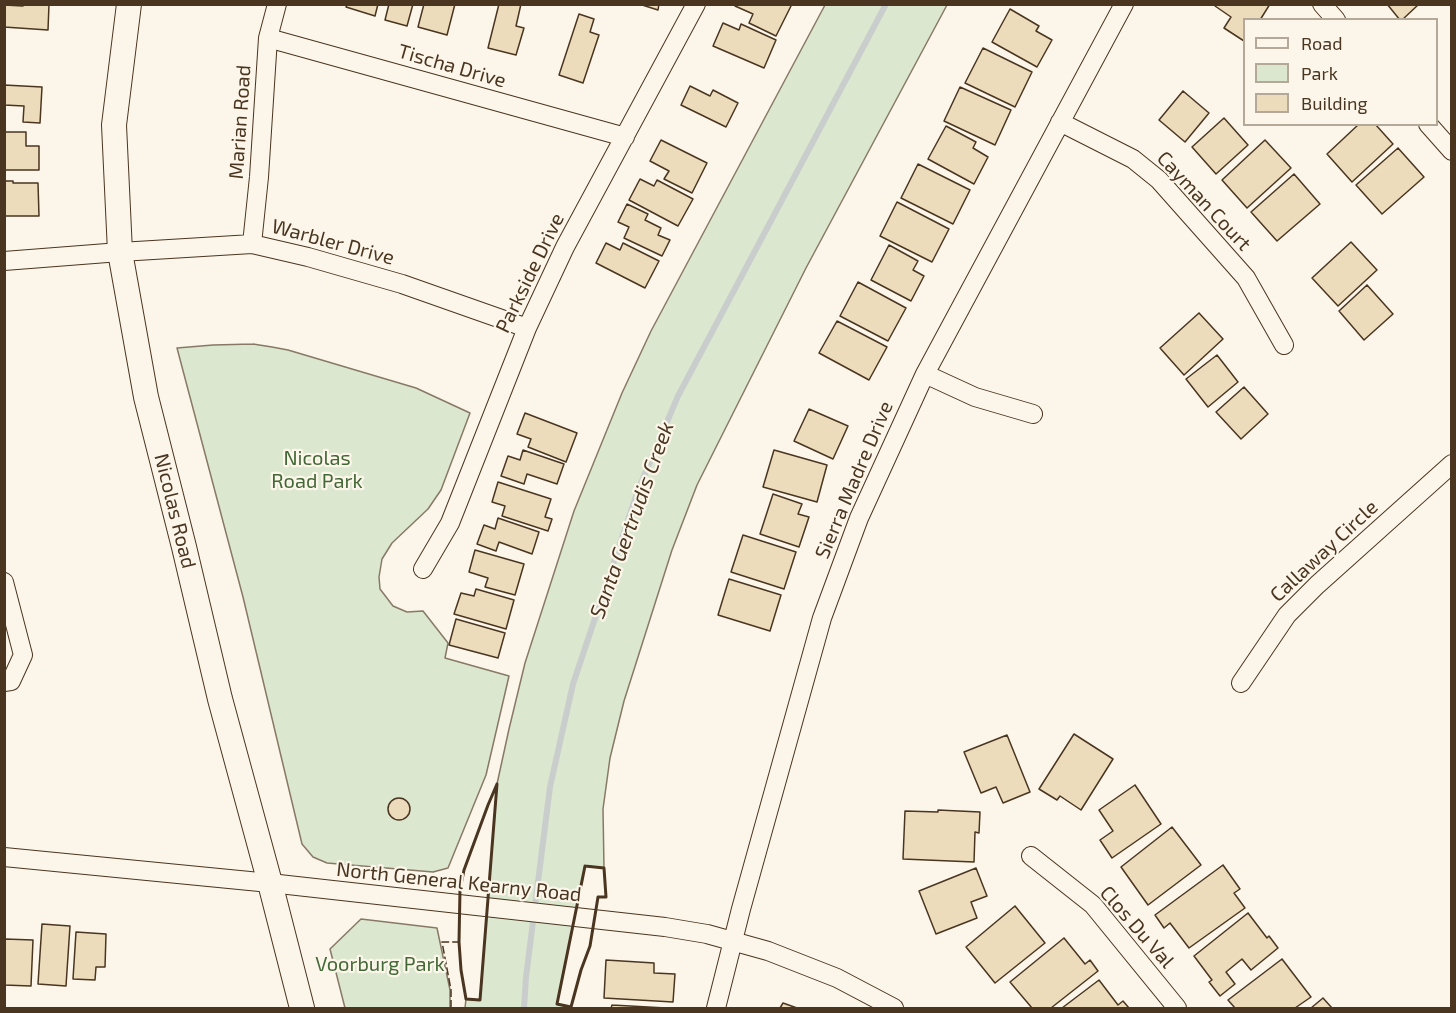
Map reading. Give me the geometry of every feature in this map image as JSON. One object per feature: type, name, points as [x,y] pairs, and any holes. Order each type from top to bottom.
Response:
[{"type":"main road","name":"Nicolas Road","points":[[129,4],[114,125],[120,252],[146,397],[220,699],[302,1008]]},
{"type":"street","name":"Marian Road","points":[[252,244],[268,38],[277,4]]},
{"type":"street","name":"Parkside Drive","points":[[423,569],[450,523],[526,328],[565,247],[696,4]]},
{"type":"street","name":"Sierra Madre Drive","points":[[716,1008],[822,618],[859,518],[925,374],[1124,4]]},
{"type":"street","points":[[1322,4],[1334,18]]},
{"type":"street","name":"Tischa Drive","points":[[268,38],[624,137]]},
{"type":"street","name":"Cayman Court","points":[[1060,122],[1133,159],[1159,180],[1246,278],[1284,345]]},
{"type":"street","points":[[1430,126],[1452,151]]},
{"type":"street","name":"Warbler Drive","points":[[4,261],[252,244],[308,257],[402,284],[526,328]]},
{"type":"street","points":[[925,374],[975,397],[1033,414]]},
{"type":"street","name":"Callaway Circle","points":[[1241,683],[1287,615],[1317,585],[1452,465]]},
{"type":"street","points":[[4,582],[23,655],[11,681],[4,682]]},
{"type":"street","name":"Clos Du Val","points":[[1031,856],[1093,905],[1177,1008]]},
{"type":"street","name":"North General Kearny Road","points":[[4,857],[707,933],[768,951],[837,978],[894,1008]]},
{"type":"green space","points":[[825,5],[947,5],[806,268],[697,485],[672,550],[624,701],[610,758],[603,809],[604,868],[585,866],[557,1004],[571,1007],[465,1008],[466,999],[480,1000],[497,784],[509,729],[525,663],[574,511],[622,393],[651,331]]},
{"type":"green space","name":"Nicolas Road Park","points":[[253,344],[288,350],[416,388],[470,413],[441,490],[428,509],[392,543],[382,559],[379,577],[380,589],[393,606],[407,612],[423,611],[448,643],[445,658],[509,676],[486,775],[448,868],[433,872],[327,863],[313,857],[302,844],[243,597],[177,348]]},
{"type":"green space","name":"Voorburg Park","points":[[361,919],[437,928],[450,990],[450,1008],[345,1008],[330,949]]},
{"type":"building","points":[[23,4],[49,4],[48,30],[4,27],[4,5],[23,6]]},
{"type":"building","points":[[347,4],[378,4],[375,16],[346,7]]},
{"type":"building","points":[[389,4],[413,4],[407,26],[385,20]]},
{"type":"building","points":[[424,4],[455,4],[447,35],[418,27]]},
{"type":"building","points":[[499,4],[521,4],[516,26],[524,28],[516,55],[488,48]]},
{"type":"building","points":[[639,4],[659,4],[658,10]]},
{"type":"building","points":[[735,4],[788,4],[791,6],[776,36],[749,23],[753,14]]},
{"type":"building","points":[[1216,4],[1270,4],[1261,18],[1243,18],[1243,40],[1224,28],[1231,17],[1215,6]]},
{"type":"building","points":[[1387,4],[1419,4],[1404,18],[1398,18]]},
{"type":"building","points":[[1010,9],[1039,26],[1036,31],[1052,40],[1037,67],[992,42]]},
{"type":"building","points":[[579,14],[594,19],[590,32],[599,35],[583,83],[559,75]]},
{"type":"building","points":[[723,23],[739,30],[741,24],[776,40],[764,68],[713,46]]},
{"type":"building","points":[[983,48],[1032,72],[1015,107],[965,83]]},
{"type":"building","points":[[4,85],[42,87],[40,123],[23,122],[24,106],[4,105]]},
{"type":"building","points":[[690,86],[710,96],[713,90],[738,103],[726,127],[681,105]]},
{"type":"building","points":[[960,87],[1011,110],[995,145],[944,121]]},
{"type":"building","points":[[1183,91],[1209,113],[1185,142],[1159,120]]},
{"type":"building","points":[[1224,118],[1248,145],[1216,174],[1192,147]]},
{"type":"building","points":[[946,126],[976,142],[973,148],[988,157],[974,184],[928,159]]},
{"type":"building","points":[[1357,126],[1377,126],[1393,144],[1352,182],[1327,154]]},
{"type":"building","points":[[4,132],[26,132],[26,146],[39,146],[39,170],[4,170]]},
{"type":"building","points":[[661,140],[707,163],[692,193],[664,179],[669,171],[650,161]]},
{"type":"building","points":[[1265,140],[1291,168],[1247,208],[1222,180]]},
{"type":"building","points":[[1398,148],[1424,177],[1382,214],[1356,185]]},
{"type":"building","points":[[918,164],[970,190],[953,224],[901,198]]},
{"type":"building","points":[[1294,174],[1320,204],[1277,241],[1251,212]]},
{"type":"building","points":[[640,179],[654,186],[657,180],[693,199],[678,226],[629,200]]},
{"type":"building","points":[[4,181],[38,183],[39,216],[4,216]]},
{"type":"building","points":[[897,202],[949,229],[932,262],[880,236]]},
{"type":"building","points":[[627,204],[648,214],[645,220],[661,228],[658,235],[670,240],[662,256],[624,238],[629,227],[618,222]]},
{"type":"building","points":[[1351,242],[1377,270],[1338,306],[1312,278]]},
{"type":"building","points":[[606,243],[620,250],[623,243],[659,261],[645,288],[596,263]]},
{"type":"building","points":[[889,245],[918,261],[913,270],[924,276],[911,301],[871,280]]},
{"type":"building","points":[[858,282],[906,308],[888,341],[840,316]]},
{"type":"building","points":[[1367,285],[1393,314],[1364,340],[1339,311]]},
{"type":"building","points":[[1199,313],[1223,339],[1184,375],[1160,348]]},
{"type":"building","points":[[837,321],[887,347],[869,380],[819,353]]},
{"type":"building","points":[[1217,355],[1238,382],[1208,407],[1186,379]]},
{"type":"building","points":[[1244,387],[1268,414],[1241,439],[1216,412]]},
{"type":"building","points":[[809,409],[848,426],[833,459],[794,441]]},
{"type":"building","points":[[525,413],[577,433],[566,462],[528,447],[531,439],[517,434]]},
{"type":"building","points":[[523,450],[564,464],[557,484],[527,474],[524,484],[501,476],[508,456],[520,460]]},
{"type":"building","points":[[774,450],[827,465],[817,502],[763,487]]},
{"type":"building","points":[[498,482],[551,499],[545,517],[552,519],[548,531],[502,516],[505,506],[492,502]]},
{"type":"building","points":[[773,494],[802,504],[798,514],[809,517],[799,547],[760,534]]},
{"type":"building","points":[[498,518],[539,532],[532,554],[499,542],[496,551],[477,544],[484,525],[495,529]]},
{"type":"building","points":[[743,535],[796,552],[784,589],[731,572]]},
{"type":"building","points":[[475,550],[524,564],[515,595],[485,587],[488,578],[469,572]]},
{"type":"building","points":[[729,579],[781,595],[770,631],[718,615]]},
{"type":"building","points":[[476,589],[514,600],[506,629],[454,614],[461,593],[474,596]]},
{"type":"building","points":[[456,619],[505,633],[498,658],[449,645]]},
{"type":"building","points":[[1074,734],[1113,759],[1081,810],[1060,796],[1057,800],[1039,789]]},
{"type":"building","points":[[1007,735],[1030,792],[1003,803],[996,787],[981,793],[964,752]]},
{"type":"building","points":[[1135,785],[1161,824],[1112,858],[1100,840],[1113,831],[1099,810]]},
{"type":"building","points":[[399,798],[407,801],[410,809],[407,817],[399,820],[391,817],[388,809],[391,801]]},
{"type":"building","points":[[938,810],[980,812],[979,833],[975,832],[974,862],[903,859],[905,811],[938,812]]},
{"type":"building","points":[[1172,827],[1201,865],[1148,905],[1121,867]]},
{"type":"building","points":[[1223,865],[1240,889],[1234,893],[1245,908],[1189,948],[1170,923],[1164,928],[1155,915]]},
{"type":"building","points":[[976,868],[987,896],[971,902],[977,918],[936,934],[919,891]]},
{"type":"building","points":[[1015,906],[1045,943],[995,983],[966,947]]},
{"type":"building","points":[[1248,913],[1267,938],[1269,936],[1278,948],[1251,970],[1242,959],[1226,972],[1235,984],[1220,996],[1209,982],[1212,980],[1194,956]]},
{"type":"building","points":[[42,924],[70,926],[66,986],[38,984]]},
{"type":"building","points":[[76,932],[106,934],[105,967],[96,967],[95,980],[73,979]]},
{"type":"building","points":[[1064,938],[1085,964],[1090,960],[1098,971],[1051,1008],[1032,1008],[1010,982]]},
{"type":"building","points":[[5,939],[33,940],[31,986],[4,985]]},
{"type":"building","points":[[1282,959],[1311,997],[1295,1008],[1235,1008],[1228,1000]]},
{"type":"building","points":[[606,960],[654,963],[654,973],[675,974],[673,1002],[604,998]]},
{"type":"building","points":[[1099,980],[1118,1005],[1123,1001],[1129,1008],[1062,1008]]},
{"type":"building","points":[[1323,998],[1332,1008],[1311,1008]]},
{"type":"building","points":[[783,1003],[797,1008],[780,1008]]},
{"type":"building","points":[[612,1005],[666,1008],[611,1008]]},
{"type":"waterway","name":"Santa Gertrudis Creek","points":[[524,1008],[550,787],[573,684],[638,490],[678,396],[886,4]]},
{"type":"fence","points":[[451,1008],[451,990],[442,942],[459,942]]},
{"type":"wall","points":[[497,784],[480,1000],[466,999],[459,942],[460,890],[464,870],[497,784]]},
{"type":"wall","points":[[585,866],[604,868],[606,897],[598,897],[590,946],[571,1007],[557,1004],[585,866]]}]
